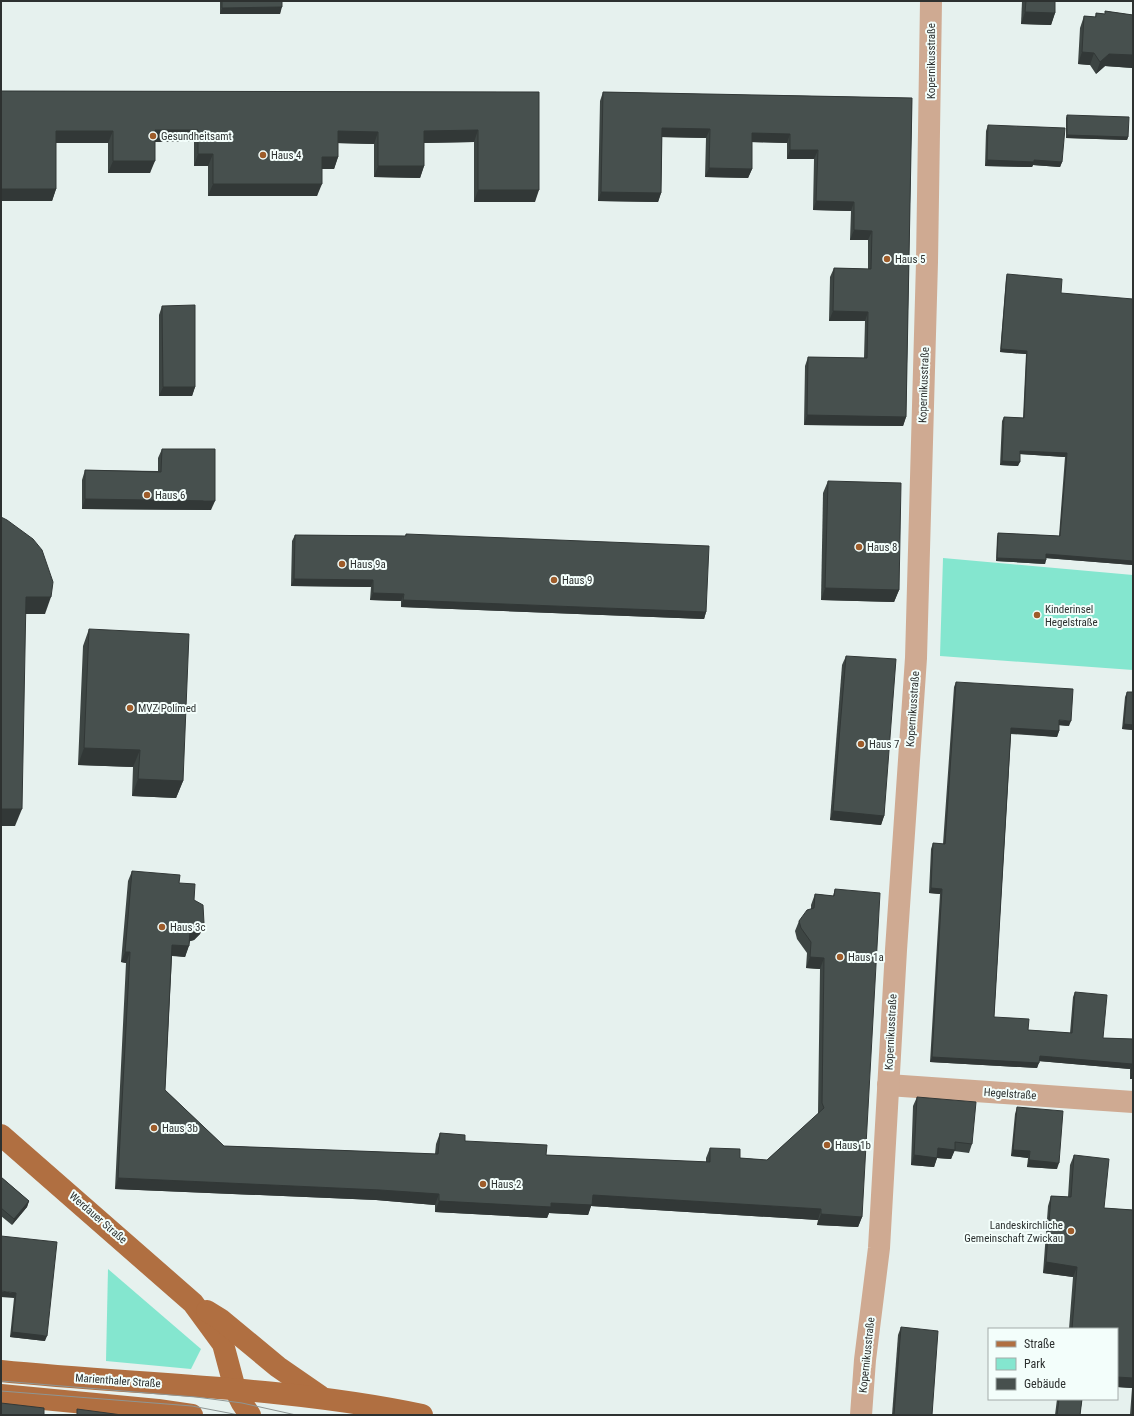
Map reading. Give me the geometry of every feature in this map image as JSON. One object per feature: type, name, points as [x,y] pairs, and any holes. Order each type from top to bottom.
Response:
[{"type":"main road","name":"Werdauer Straße","points":[[1,1135],[193,1303],[220,1319],[278,1367],[324,1399]]},
{"type":"main road","name":"Werdauer Straße","points":[[193,1303],[223,1344],[235,1389],[250,1415]]},
{"type":"main road","name":"Marienthaler Straße","points":[[1,1371],[80,1379],[235,1389]]},
{"type":"main road","name":"Werdauer Straße","points":[[235,1389],[324,1399],[422,1415]]},
{"type":"main road","points":[[1,1395],[158,1410],[192,1415]]},
{"type":"street","name":"Kopernikusstraße","points":[[861,1415],[865,1360],[879,1248],[916,658],[927,262],[931,1]]},
{"type":"street","name":"Hegelstraße","points":[[888,1086],[1133,1102]]},
{"type":"green space","name":"Kinderinsel Hegelstraße","points":[[943,558],[1133,575],[1133,670],[940,656]]},
{"type":"green space","points":[[108,1269],[201,1349],[191,1369],[106,1361]]},
{"type":"building","points":[[222,1],[282,1],[282,7],[222,8]]},
{"type":"building","points":[[1026,1],[1055,1],[1055,13],[1025,12]]},
{"type":"building","points":[[1105,11],[1133,15],[1133,55],[1109,54],[1100,62],[1094,53],[1082,52],[1084,16],[1096,17],[1096,13],[1105,14]]},
{"type":"building","name":"Haus 4","points":[[1,91],[539,92],[539,190],[478,190],[478,130],[424,131],[424,166],[378,166],[378,132],[338,131],[338,157],[322,157],[322,184],[213,184],[213,154],[198,154],[198,130],[155,130],[155,161],[113,161],[113,131],[56,131],[56,189],[1,189]]},
{"type":"building","name":"Haus 5","points":[[603,92],[912,98],[906,417],[807,415],[808,357],[867,358],[868,312],[833,311],[834,268],[871,269],[872,231],[854,230],[854,202],[816,201],[818,150],[790,150],[790,134],[752,133],[752,169],[709,168],[710,129],[662,128],[661,193],[601,192]]},
{"type":"building","points":[[1067,115],[1129,117],[1128,137],[1067,135]]},
{"type":"building","points":[[988,125],[1065,128],[1062,162],[1034,160],[1034,162],[987,160]]},
{"type":"building","points":[[1007,274],[1062,279],[1061,293],[1133,299],[1133,561],[1046,554],[1046,560],[997,558],[998,533],[1060,536],[1067,453],[1020,451],[1020,462],[1002,461],[1004,417],[1024,418],[1027,351],[1001,349]]},
{"type":"building","points":[[195,305],[195,387],[163,387],[162,306]]},
{"type":"building","name":"Haus 6","points":[[162,449],[215,449],[215,501],[85,499],[85,470],[161,472]]},
{"type":"building","name":"Haus 8","points":[[828,481],[901,483],[899,590],[825,588]]},
{"type":"building","points":[[1,517],[33,539],[42,550],[53,582],[51,597],[26,597],[22,809],[1,809]]},
{"type":"building","name":"Haus 9","points":[[406,534],[709,546],[706,612],[403,600],[404,594],[373,593],[373,580],[294,579],[295,535],[406,536]]},
{"type":"building","name":"MVZ Polimed","points":[[89,629],[189,634],[183,781],[138,779],[140,750],[84,748]]},
{"type":"building","name":"Haus 7","points":[[846,656],[896,659],[884,816],[833,811]]},
{"type":"building","points":[[956,682],[1073,689],[1071,721],[1059,720],[1059,731],[1011,728],[994,1017],[1029,1019],[1028,1030],[1072,1033],[1075,992],[1107,995],[1103,1038],[1133,1039],[1133,1074],[1131,1074],[1132,1064],[1040,1056],[1039,1063],[932,1057],[942,889],[931,888],[933,843],[945,844]]},
{"type":"building","points":[[1127,692],[1133,692],[1133,725],[1124,724]]},
{"type":"building","points":[[132,871],[180,875],[179,883],[195,884],[194,900],[203,905],[204,923],[198,929],[190,931],[189,946],[172,945],[165,1090],[224,1146],[438,1154],[440,1133],[465,1135],[465,1141],[547,1145],[546,1155],[710,1162],[710,1148],[740,1149],[740,1158],[767,1160],[824,1108],[822,1103],[824,958],[810,957],[811,942],[801,928],[799,921],[807,910],[814,908],[815,894],[834,896],[835,889],[880,893],[862,1217],[821,1214],[821,1209],[593,1195],[592,1205],[551,1203],[551,1207],[439,1201],[439,1194],[380,1190],[118,1178],[130,952],[125,952]]},
{"type":"building","points":[[917,1097],[976,1102],[972,1144],[955,1142],[955,1150],[938,1148],[937,1158],[914,1155]]},
{"type":"building","points":[[1017,1107],[1063,1111],[1059,1163],[1029,1160],[1030,1151],[1013,1150]]},
{"type":"building","points":[[1074,1155],[1109,1159],[1104,1208],[1133,1210],[1133,1378],[1118,1377],[1118,1328],[1072,1328],[1077,1267],[1046,1262],[1051,1196],[1071,1197]]},
{"type":"building","points":[[1,1177],[29,1201],[14,1219],[1,1208]]},
{"type":"building","points":[[1,1236],[57,1242],[47,1336],[12,1332],[16,1293],[1,1291]]},
{"type":"building","points":[[901,1327],[938,1331],[932,1415],[894,1415]]},
{"type":"building","points":[[1059,1400],[1082,1400],[1080,1415],[1057,1415]]},
{"type":"building","points":[[1,1403],[44,1408],[44,1415],[1,1415]]},
{"type":"building","points":[[77,1409],[122,1415],[77,1415]]},
{"type":"tram line","points":[[1,1381],[196,1397],[242,1403],[296,1415]]},
{"type":"tram line","points":[[1,1391],[192,1406],[239,1415]]},
{"type":"place","name":"Gesundheitsamt","points":[[153,136]]},
{"type":"place","name":"Haus 4","points":[[263,155]]},
{"type":"place","name":"Haus 5","points":[[887,259]]},
{"type":"place","name":"Haus 6","points":[[147,495]]},
{"type":"place","name":"Haus 8","points":[[859,547]]},
{"type":"place","name":"Haus 9a","points":[[342,564]]},
{"type":"place","name":"Haus 9","points":[[554,580]]},
{"type":"place","name":"Kinderinsel Hegelstraße","points":[[1037,615]]},
{"type":"place","name":"MVZ Polimed","points":[[130,708]]},
{"type":"place","name":"Haus 7","points":[[861,744]]},
{"type":"place","name":"Haus 3c","points":[[162,927]]},
{"type":"place","name":"Haus 1a","points":[[840,957]]},
{"type":"place","name":"Haus 3b","points":[[154,1128]]},
{"type":"place","name":"Haus 1b","points":[[827,1145]]},
{"type":"place","name":"Haus 2","points":[[483,1184]]},
{"type":"place","name":"Landeskirchliche Gemeinschaft Zwickau","points":[[1071,1231]]}]
